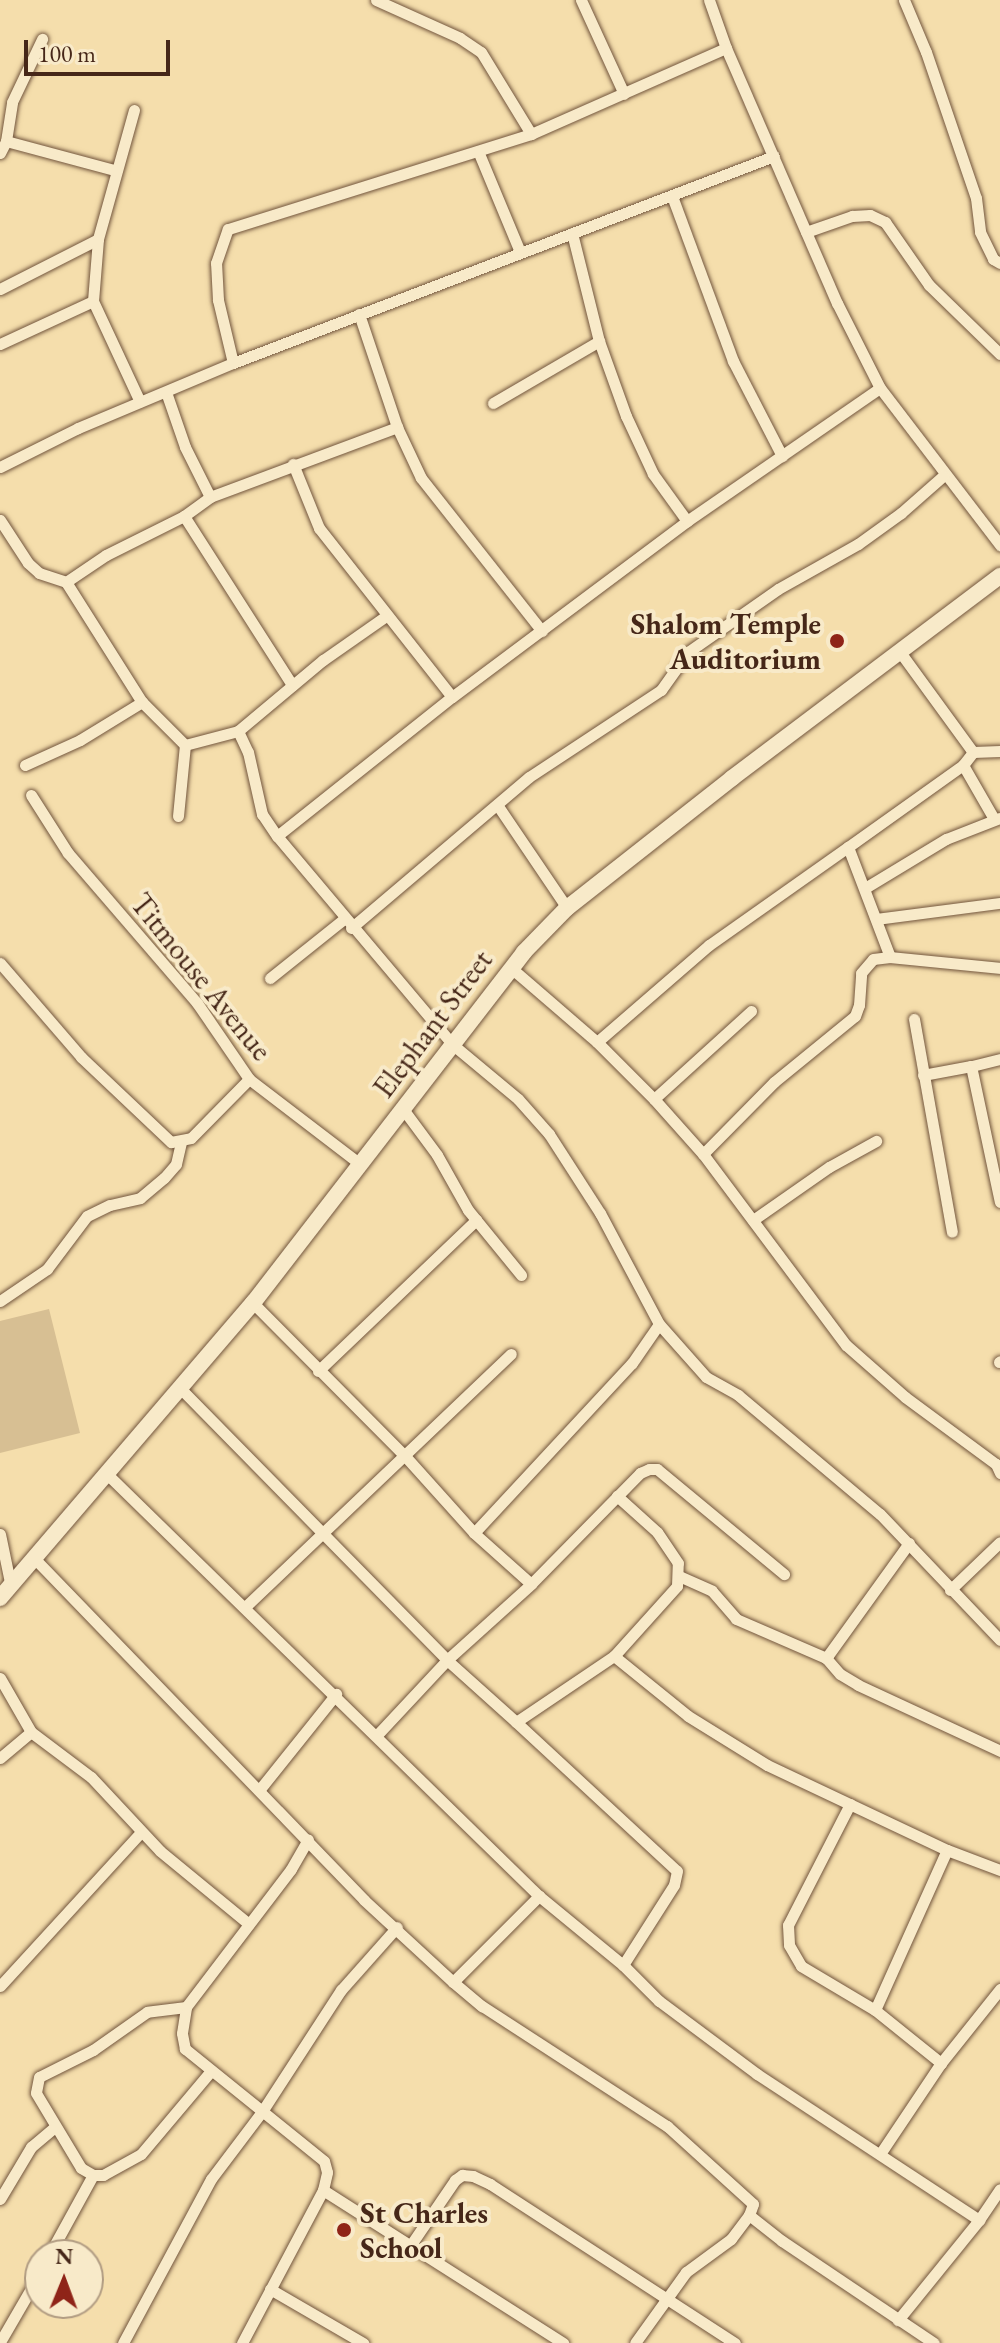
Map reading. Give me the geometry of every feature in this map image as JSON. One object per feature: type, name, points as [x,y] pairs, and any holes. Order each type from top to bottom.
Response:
[{"type":"main road","name":"Elephant Street","points":[[6,1593],[253,1303],[510,967],[567,908],[732,778],[1000,576]]},
{"type":"street","points":[[376,0],[460,38],[481,52],[531,134]]},
{"type":"street","points":[[581,0],[624,94]]},
{"type":"street","points":[[709,0],[726,48],[837,303],[880,388],[943,476],[1000,545]]},
{"type":"street","points":[[904,0],[926,52],[976,198],[980,232],[986,249],[1000,263]]},
{"type":"street","points":[[0,153],[6,141],[12,102],[42,39]]},
{"type":"street","points":[[233,363],[218,300],[216,263],[228,229],[531,134],[726,48]]},
{"type":"street","points":[[134,110],[114,170],[98,239],[93,301],[140,402]]},
{"type":"street","points":[[6,141],[114,170]]},
{"type":"street","points":[[478,151],[520,252]]},
{"type":"street","points":[[0,467],[42,444],[233,363],[774,156]]},
{"type":"street","points":[[672,196],[733,361],[782,456]]},
{"type":"street","points":[[806,232],[852,216],[870,215],[885,222],[929,285],[1000,354]]},
{"type":"street","points":[[572,233],[599,341],[626,416],[653,474],[687,521]]},
{"type":"street","points":[[0,289],[98,239]]},
{"type":"street","points":[[0,344],[93,301]]},
{"type":"street","points":[[359,314],[397,427],[421,478],[542,631]]},
{"type":"street","points":[[493,403],[599,341]]},
{"type":"street","points":[[277,836],[452,697],[687,521],[880,388]]},
{"type":"street","points":[[166,392],[185,447],[210,497]]},
{"type":"street","points":[[66,582],[106,555],[184,516],[210,497],[397,427]]},
{"type":"street","points":[[293,464],[319,528],[452,697]]},
{"type":"street","points":[[270,978],[348,923],[498,806],[529,777],[661,690],[688,652],[778,589],[858,544],[901,513],[943,476]]},
{"type":"street","points":[[184,516],[292,685]]},
{"type":"street","points":[[0,520],[28,563],[39,573],[66,582],[142,702],[185,745]]},
{"type":"street","points":[[185,745],[238,731],[292,685],[386,616]]},
{"type":"street","points":[[900,652],[973,752]]},
{"type":"street","points":[[25,765],[80,740],[142,702]]},
{"type":"street","points":[[238,731],[248,752],[262,814],[277,836],[452,1044],[518,1099],[549,1134],[600,1213],[659,1324],[697,1368],[750,1405],[880,1514],[1000,1640]]},
{"type":"street","points":[[178,816],[185,745]]},
{"type":"street","points":[[973,752],[1000,751]]},
{"type":"street","points":[[597,1042],[709,945],[963,765],[973,752]]},
{"type":"street","points":[[865,888],[946,839],[997,818],[963,765]]},
{"type":"street","name":"Titmouse Avenue","points":[[31,795],[68,853],[197,1003],[249,1079],[360,1164]]},
{"type":"street","points":[[498,806],[567,908]]},
{"type":"street","points":[[848,847],[890,957]]},
{"type":"street","points":[[876,919],[1000,903]]},
{"type":"street","points":[[703,1154],[774,1082],[855,1016],[859,1005],[861,973],[873,959],[890,957],[1000,968]]},
{"type":"street","points":[[510,967],[597,1042],[703,1154],[846,1345],[905,1397],[996,1464],[1000,1473]]},
{"type":"street","points":[[2,971],[81,1057],[171,1142],[191,1138],[249,1079]]},
{"type":"street","points":[[654,1099],[751,1011]]},
{"type":"street","points":[[914,1019],[952,1232]]},
{"type":"street","points":[[923,1075],[1000,1059]]},
{"type":"street","points":[[971,1066],[1000,1202]]},
{"type":"street","points":[[403,1109],[476,1220],[521,1275]]},
{"type":"street","points":[[753,1220],[829,1167],[876,1141]]},
{"type":"street","points":[[0,1301],[47,1269],[87,1216],[110,1205],[140,1198],[164,1178],[176,1164],[181,1142]]},
{"type":"street","points":[[318,1371],[476,1220]]},
{"type":"street","points":[[253,1303],[405,1456],[474,1533],[531,1584]]},
{"type":"street","points":[[474,1533],[632,1363],[659,1324]]},
{"type":"street","points":[[245,1607],[511,1354]]},
{"type":"street","points":[[181,1389],[324,1531],[447,1660],[677,1871],[674,1885],[623,1965]]},
{"type":"street","points":[[377,1735],[447,1660],[531,1584],[640,1473],[657,1469],[784,1574]]},
{"type":"street","points":[[108,1475],[336,1694],[539,1896],[623,1965],[659,2001],[757,2074],[979,2220]]},
{"type":"street","points":[[516,1722],[614,1656],[669,1596],[679,1576],[678,1563],[657,1532],[617,1496]]},
{"type":"street","points":[[0,1534],[6,1593]]},
{"type":"street","points":[[950,1590],[995,1551],[1000,1542]]},
{"type":"street","points":[[826,1658],[909,1543]]},
{"type":"street","points":[[35,1559],[364,1900],[397,1927],[453,1982],[506,2022],[667,2126],[753,2204],[749,2215],[731,2239],[686,2272],[635,2343]]},
{"type":"street","points":[[679,1576],[712,1591],[736,1619],[826,1658],[840,1674],[858,1685],[1000,1751]]},
{"type":"street","points":[[614,1656],[688,1716],[767,1765],[947,1850],[1000,1870]]},
{"type":"street","points":[[0,1678],[31,1732],[91,1777],[120,1805],[141,1832],[249,1924]]},
{"type":"street","points":[[260,1789],[336,1694]]},
{"type":"street","points":[[0,1758],[31,1732]]},
{"type":"street","points":[[850,1804],[788,1925],[789,1945],[801,1966],[875,2010],[941,2063]]},
{"type":"street","points":[[0,1986],[141,1832]]},
{"type":"street","points":[[242,2343],[323,2190],[327,2172],[324,2161],[185,2049],[182,2033],[186,2007],[291,1869],[308,1840]]},
{"type":"street","points":[[875,2010],[947,1850]]},
{"type":"street","points":[[453,1982],[539,1896]]},
{"type":"street","points":[[123,2343],[211,2179],[261,2113],[341,1990],[397,1927]]},
{"type":"street","points":[[880,2154],[941,2063],[971,2030],[1000,1989]]},
{"type":"street","points":[[186,2007],[147,2012],[93,2050],[39,2077],[36,2093],[81,2168],[93,2175],[118,2169],[141,2154],[210,2072]]},
{"type":"street","points":[[0,2199],[31,2147],[55,2127]]},
{"type":"street","points":[[58,2239],[93,2175]]},
{"type":"street","points":[[410,2246],[455,2180],[462,2175],[473,2176],[667,2296],[735,2343]]},
{"type":"street","points":[[898,2320],[979,2220],[1000,2189]]},
{"type":"street","points":[[323,2190],[563,2343]]},
{"type":"street","points":[[749,2215],[934,2343]]},
{"type":"street","points":[[270,2289],[363,2343]]},
{"type":"street","points":[[0,2342],[24,2301]]},
{"type":"shaded area","points":[[49,1309],[80,1433],[0,1453],[0,1321]]},
{"type":"place","name":"Shalom Temple Auditorium","points":[[837,641]]},
{"type":"place","name":"St Charles School","points":[[344,2230]]}]
